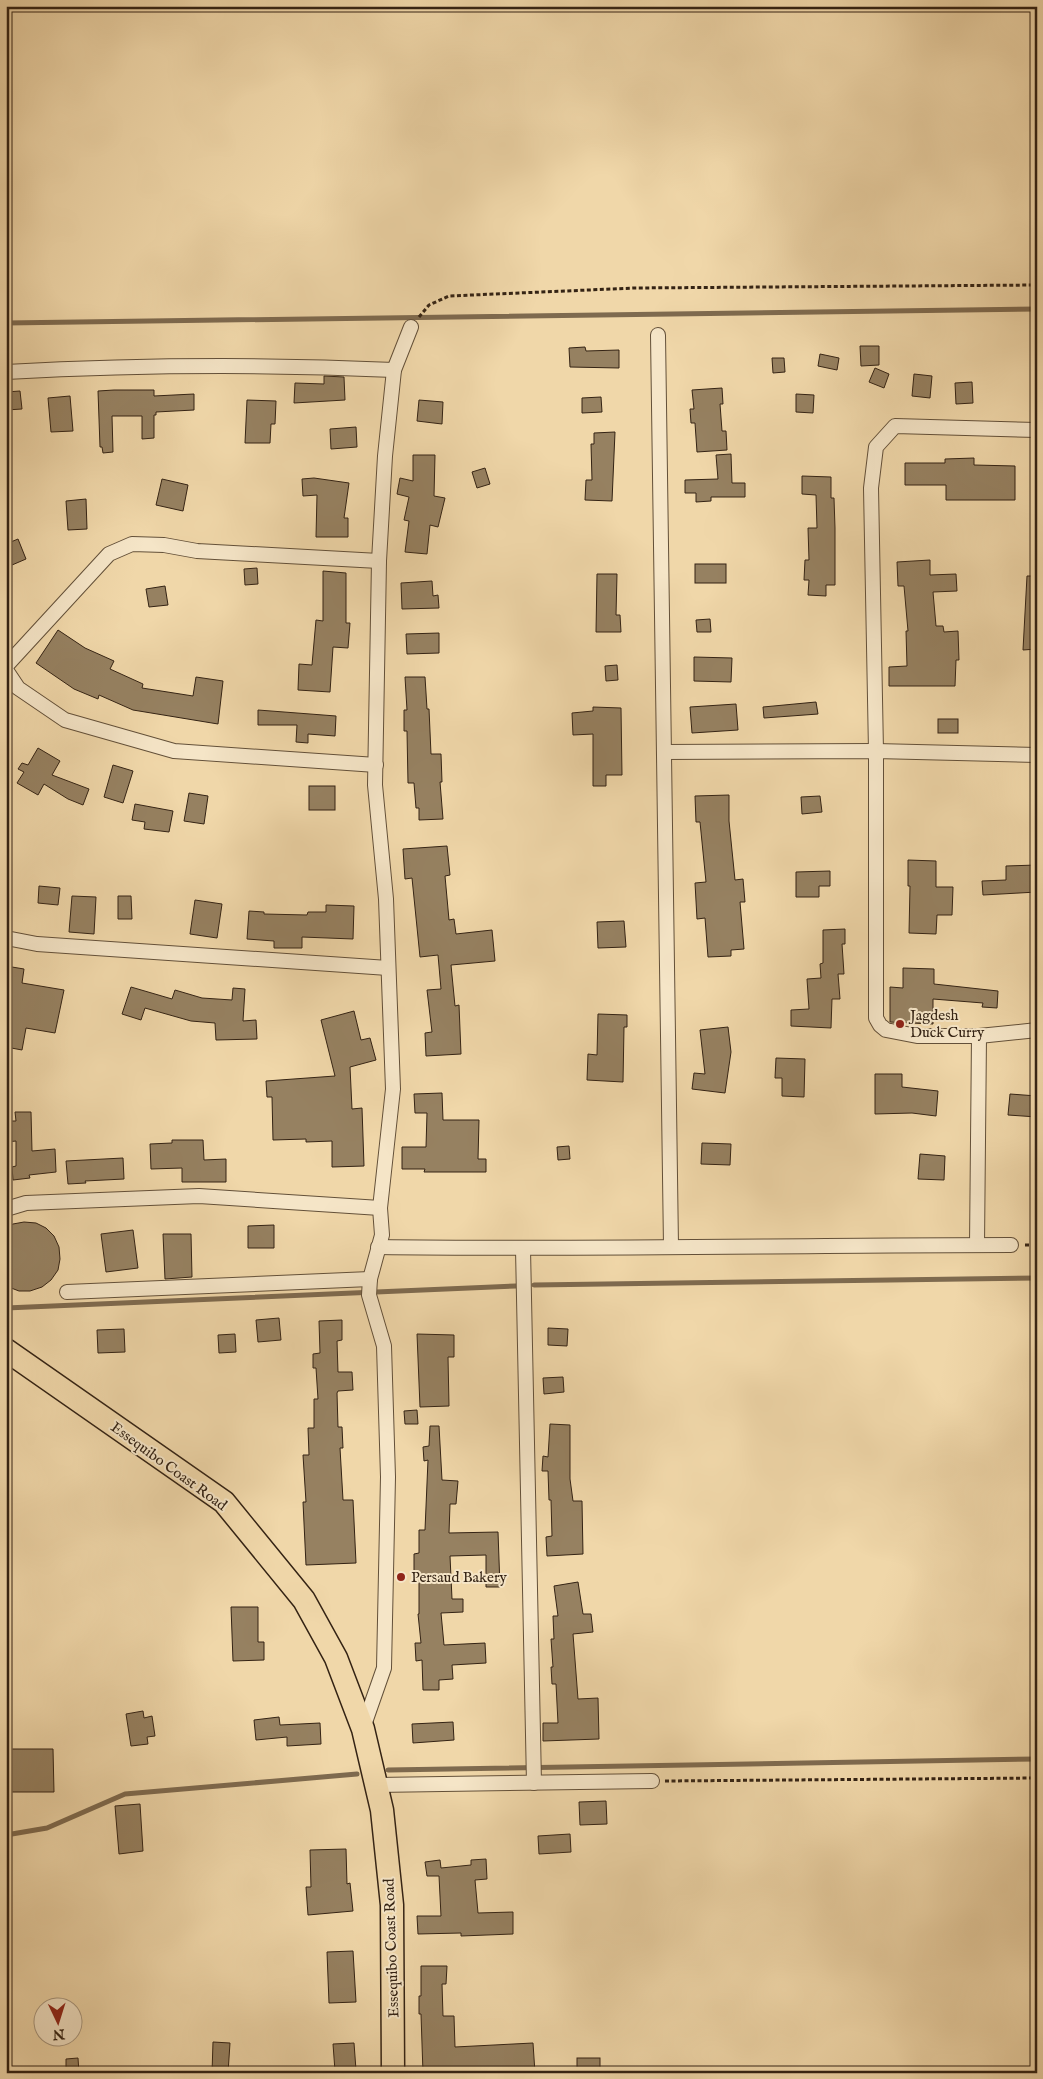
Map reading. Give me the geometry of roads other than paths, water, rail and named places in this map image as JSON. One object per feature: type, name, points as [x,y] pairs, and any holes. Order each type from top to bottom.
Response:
[{"type":"main road","name":"Essequibo Coast Road","points":[[6,1350],[224,1502],[304,1600],[336,1658],[363,1729],[382,1810],[392,1905],[393,2073]]},
{"type":"street","points":[[363,1729],[384,1668],[387,1486],[384,1346],[369,1295],[370,1279],[382,1235],[380,1208],[393,1089],[386,899],[375,785],[379,560],[394,370],[411,326]]},
{"type":"street","points":[[658,334],[671,1246]]},
{"type":"street","points":[[6,372],[102,367],[282,366],[394,370]]},
{"type":"street","points":[[1037,430],[895,426],[876,447],[871,488],[876,751],[876,1018],[886,1030],[917,1036],[979,1036],[1037,1030]]},
{"type":"street","points":[[6,666],[109,554],[132,544],[164,545],[197,551],[379,560]]},
{"type":"street","points":[[6,670],[18,688],[65,720],[174,751],[376,765]]},
{"type":"street","points":[[664,752],[876,751],[1037,755]]},
{"type":"street","points":[[6,938],[37,944],[388,968]]},
{"type":"street","points":[[977,1245],[979,1036]]},
{"type":"street","points":[[6,1209],[26,1203],[199,1196],[380,1208]]},
{"type":"street","points":[[378,1247],[523,1249],[671,1246],[1011,1245]]},
{"type":"street","points":[[523,1249],[534,1781]]},
{"type":"street","points":[[67,1292],[370,1279]]},
{"type":"street","points":[[376,1785],[534,1781],[652,1781]]},
{"type":"waterway","points":[[6,323],[1037,309]]},
{"type":"waterway","points":[[534,1285],[1037,1278]]},
{"type":"waterway","points":[[6,1308],[516,1286]]},
{"type":"waterway","points":[[388,1770],[1037,1759]]},
{"type":"waterway","points":[[6,1835],[47,1828],[125,1794],[357,1774]]},
{"type":"place","name":"Jagdesh Duck Curry","points":[[900,1024]]},
{"type":"place","name":"Persaud Bakery","points":[[401,1577]]}]
